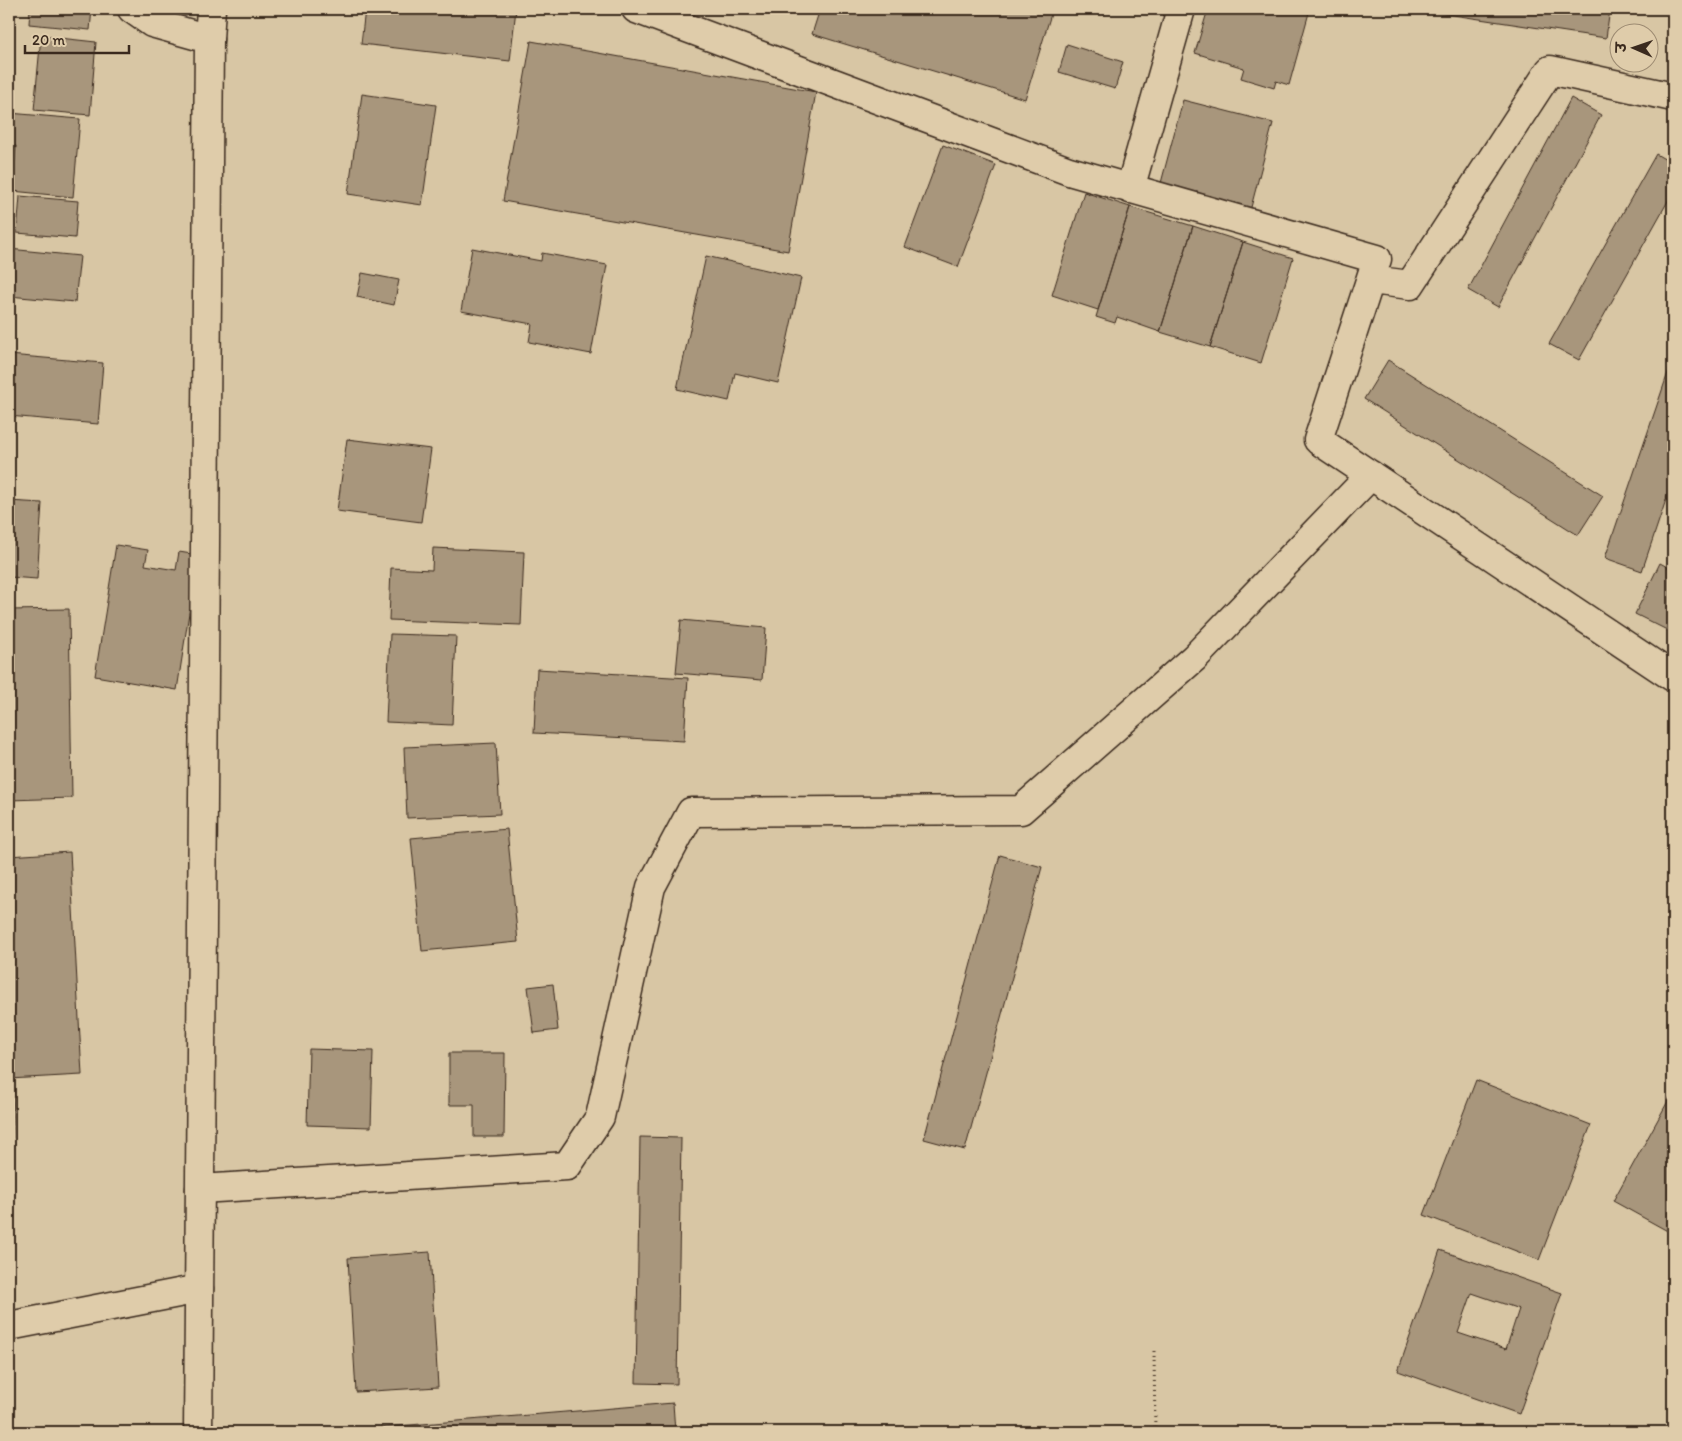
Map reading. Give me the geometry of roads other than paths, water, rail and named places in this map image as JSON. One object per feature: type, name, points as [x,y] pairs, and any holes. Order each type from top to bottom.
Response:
[{"type":"street","points":[[132,9],[152,23],[208,39]]},
{"type":"street","points":[[198,1432],[208,39],[211,9]]},
{"type":"street","points":[[636,9],[1069,171],[1377,259],[1318,440],[1673,677]]},
{"type":"street","points":[[1130,189],[1181,9]]},
{"type":"street","points":[[1371,280],[1410,285],[1550,70],[1673,97]]},
{"type":"street","points":[[200,1189],[567,1166],[600,1117],[650,887],[691,812],[1020,810],[1194,658],[1371,475]]},
{"type":"street","points":[[9,1326],[200,1289]]}]
